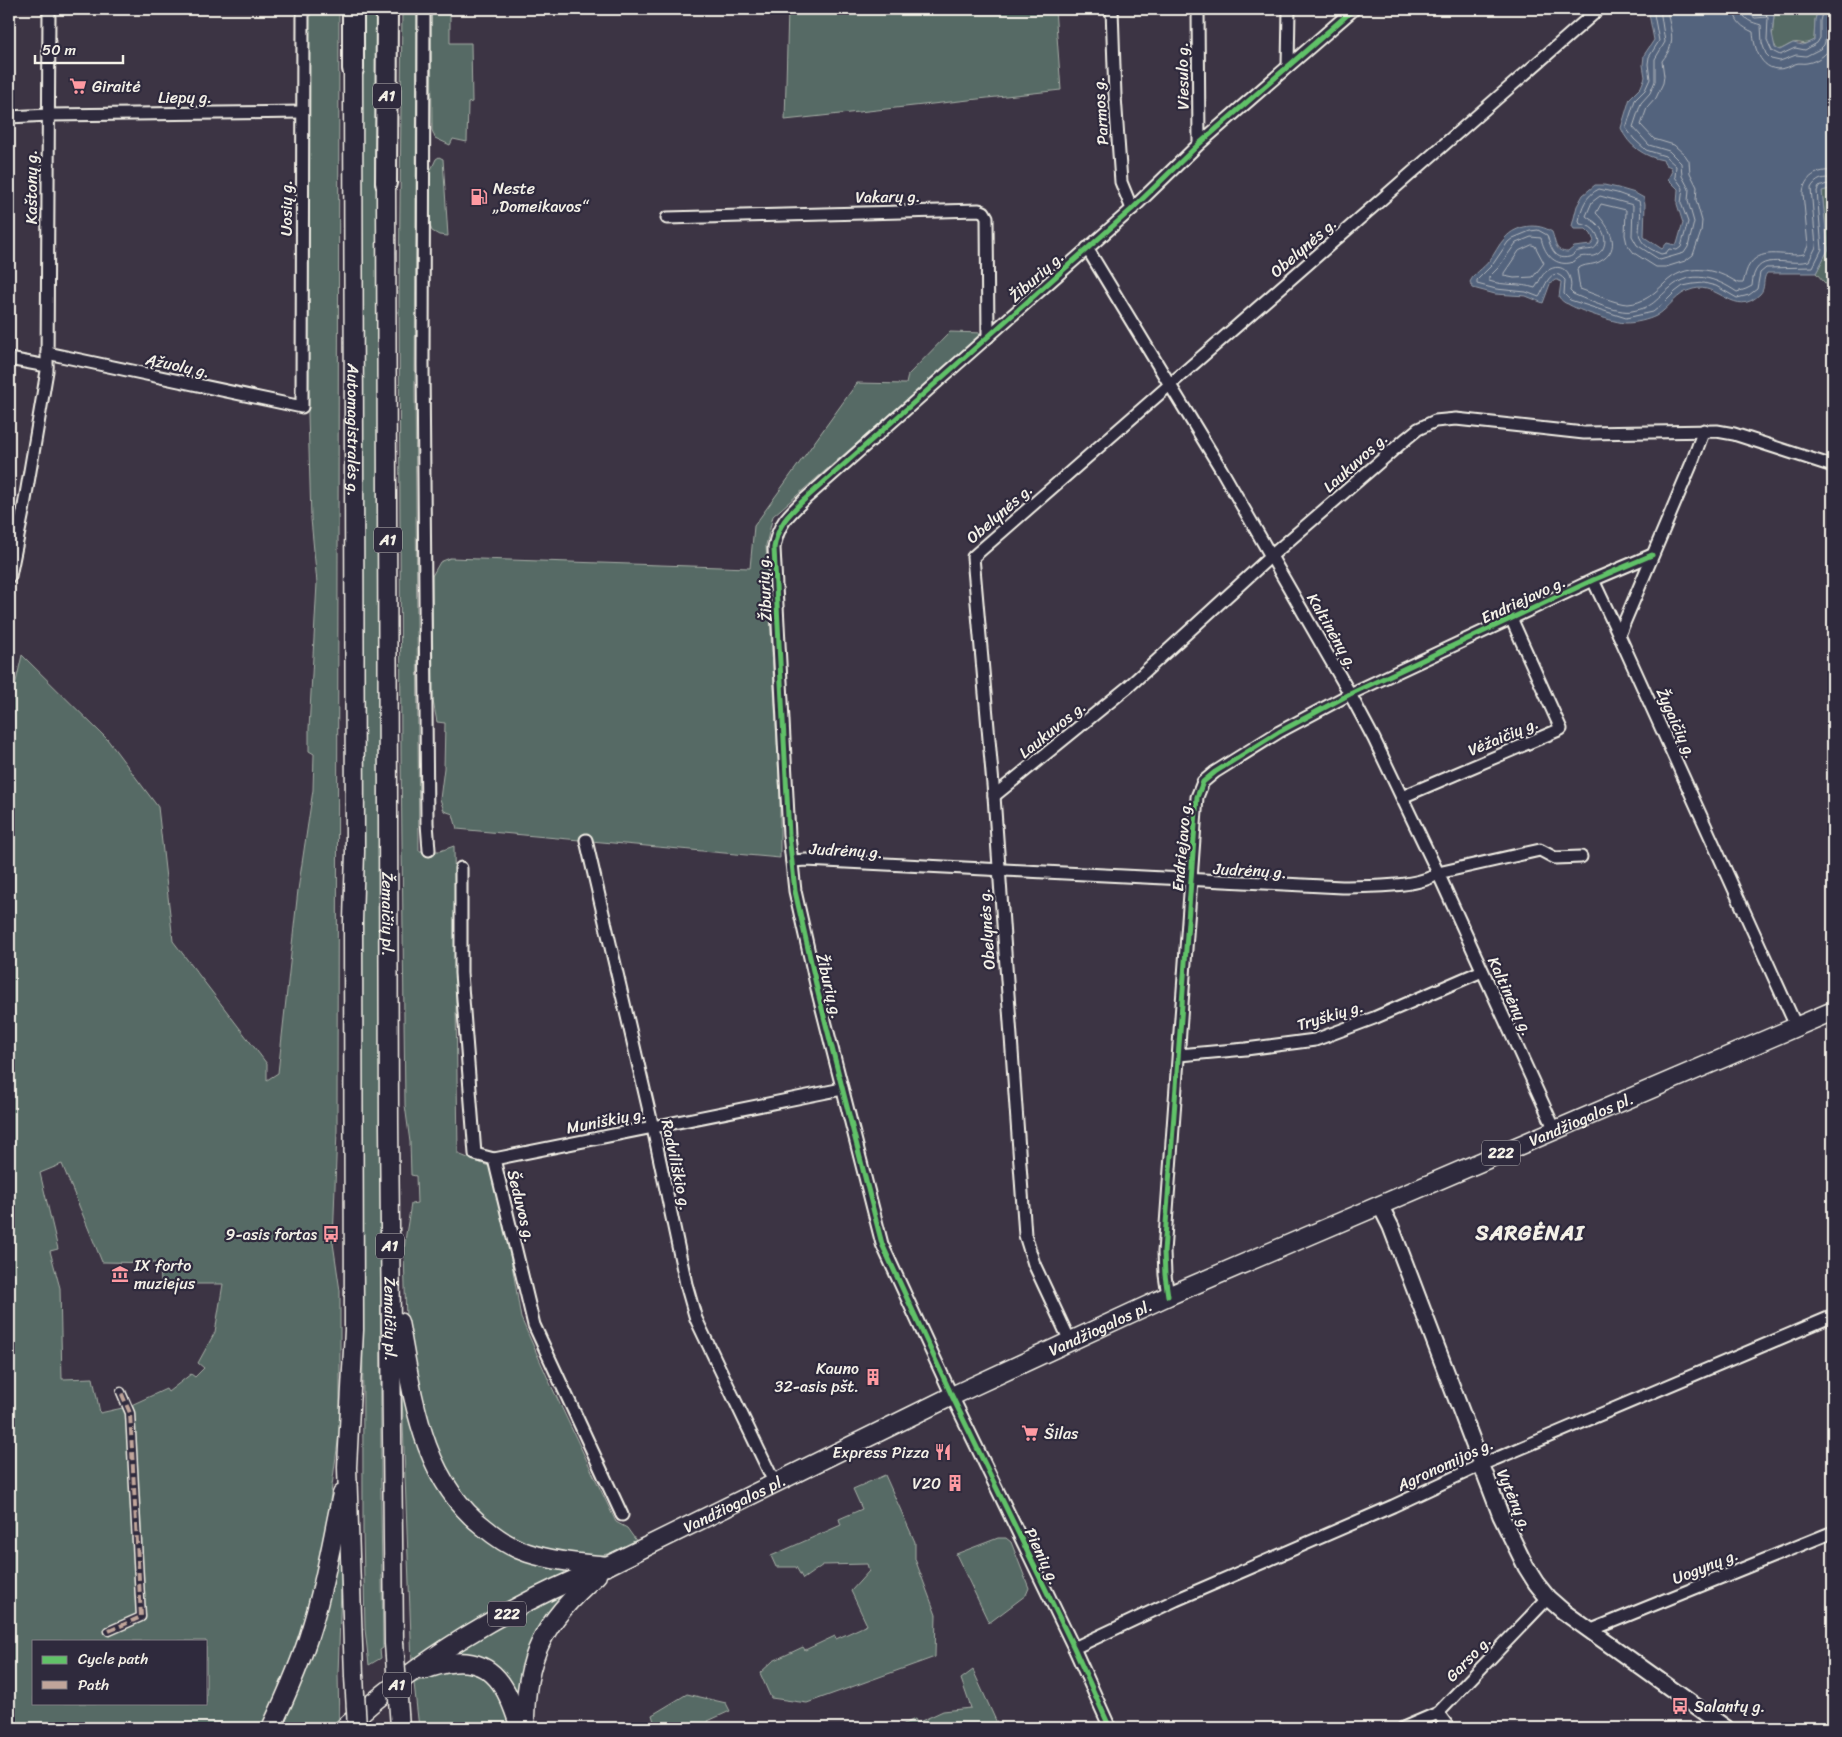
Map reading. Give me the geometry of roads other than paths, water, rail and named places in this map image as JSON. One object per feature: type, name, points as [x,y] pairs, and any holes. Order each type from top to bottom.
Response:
[{"type":"highway","name":"Automagistralės g.","points":[[353,9],[353,69]]},
{"type":"highway","name":"Automagistralės g.","points":[[386,183],[387,9]]},
{"type":"main road","name":"Automagistralės g.","points":[[347,1467],[354,1330],[353,69]]},
{"type":"main road","name":"Automagistralės g.","points":[[386,183],[390,850]]},
{"type":"main road","name":"Žemaičių pl.","points":[[390,850],[390,1278],[394,1642],[400,1728]]},
{"type":"main road","name":"Vandžiogalos pl.","points":[[414,1672],[447,1648],[565,1583],[607,1566],[952,1396],[1070,1341],[1168,1296],[1833,1011]]},
{"type":"main road","name":"Vytėnų g.","points":[[1380,1205],[1391,1227],[1501,1516],[1526,1567],[1548,1598],[1589,1631],[1726,1728]]},
{"type":"main road","points":[[390,1278],[414,1405],[440,1477],[450,1492],[467,1512],[488,1530],[510,1544],[527,1552],[558,1560],[607,1566]]},
{"type":"main road","points":[[271,1728],[297,1670],[311,1629],[322,1590],[347,1467]]},
{"type":"main road","name":"A1","points":[[347,1467],[357,1728]]},
{"type":"main road","name":"222","points":[[525,1728],[524,1706],[527,1686],[531,1664],[538,1646],[556,1616],[567,1603],[607,1566]]},
{"type":"main road","points":[[414,1672],[450,1663],[468,1662],[483,1668],[493,1674],[504,1685],[511,1698],[520,1728]]},
{"type":"main road","name":"222","points":[[344,1728],[414,1672]]},
{"type":"street","name":"Kaštonų g.","points":[[10,576],[23,512],[47,366],[49,9]]},
{"type":"street","name":"Uosių g.","points":[[302,407],[303,9]]},
{"type":"street","points":[[424,9],[424,539],[427,823],[429,850]]},
{"type":"street","name":"Parmos g.","points":[[1112,9],[1115,96],[1122,182],[1132,208]]},
{"type":"street","name":"Viesulo g.","points":[[1198,9],[1199,144]]},
{"type":"street","points":[[1288,66],[1289,9]]},
{"type":"street","name":"Žiburių g.","points":[[952,1396],[882,1244],[801,921],[789,825],[774,548],[777,533],[784,519],[805,499],[1132,208],[1199,144],[1354,9]]},
{"type":"street","name":"Obelynės g.","points":[[1070,1341],[1034,1264],[1025,1235],[994,796],[973,557],[1599,9]]},
{"type":"street","name":"Liepų g.","points":[[9,117],[302,112]]},
{"type":"street","name":"Vakarų g.","points":[[667,218],[979,210],[987,216],[988,337]]},
{"type":"street","name":"Kaltinėnų g.","points":[[1086,248],[1171,385],[1350,694],[1438,873],[1555,1130]]},
{"type":"street","name":"Ąžuolų g.","points":[[47,354],[302,407]]},
{"type":"street","points":[[9,359],[47,366]]},
{"type":"street","name":"Laukuvos g.","points":[[994,796],[1128,687],[1271,556],[1407,438],[1418,429],[1435,421],[1456,418],[1584,432],[1704,430],[1734,434],[1833,466]]},
{"type":"street","points":[[1619,635],[1692,465],[1704,430]]},
{"type":"street","name":"Endriejavo g.","points":[[1168,1296],[1164,1275],[1164,1252],[1190,880],[1197,797],[1203,782],[1215,772],[1280,732],[1350,694],[1593,580],[1652,555]]},
{"type":"street","name":"Žygaičių g.","points":[[1593,580],[1796,1026]]},
{"type":"street","name":"Vėžaičių g.","points":[[1402,797],[1561,729],[1511,618]]},
{"type":"street","name":"Radviliškio g.","points":[[586,840],[686,1284],[696,1319],[775,1484]]},
{"type":"street","name":"Judrėnų g.","points":[[792,861],[1286,885],[1374,886],[1418,882],[1433,878],[1438,873],[1540,850],[1555,858],[1581,857]]},
{"type":"street","name":"Šeduvos g.","points":[[461,868],[461,973],[475,1154],[494,1159],[534,1325],[622,1515]]},
{"type":"street","name":"Tryškių g.","points":[[1179,1055],[1315,1040],[1374,1018],[1482,971]]},
{"type":"street","name":"Muniškių g.","points":[[494,1159],[842,1090]]},
{"type":"street","name":"Agronomijos g.","points":[[1074,1648],[1176,1600],[1384,1510],[1481,1464],[1833,1316]]},
{"type":"street","points":[[109,1631],[141,1617],[130,1413],[120,1392]]},
{"type":"street","name":"Pienių g.","points":[[952,1396],[1074,1648],[1110,1728]]},
{"type":"street","name":"Uogynų g.","points":[[1589,1631],[1833,1532]]},
{"type":"street","name":"Garso g.","points":[[1403,1728],[1438,1713],[1548,1598]]},
{"type":"street","points":[[1438,1713],[1449,1728]]},
{"type":"water","points":[[1648,9],[1752,9],[1757,12],[1771,10],[1774,16],[1772,33],[1775,48],[1780,50],[1793,43],[1803,45],[1814,40],[1815,20],[1818,9],[1833,9],[1833,195],[1829,189],[1822,191],[1828,250],[1816,273],[1767,273],[1760,294],[1751,301],[1743,303],[1735,302],[1711,290],[1693,289],[1682,294],[1656,316],[1630,323],[1606,319],[1565,303],[1559,297],[1561,282],[1558,280],[1550,284],[1543,303],[1526,296],[1495,294],[1473,288],[1470,282],[1474,276],[1489,261],[1505,238],[1515,230],[1527,226],[1546,229],[1552,232],[1556,246],[1563,252],[1568,252],[1574,247],[1591,245],[1594,241],[1586,229],[1574,229],[1572,226],[1577,206],[1583,195],[1595,185],[1618,188],[1644,198],[1644,237],[1662,249],[1667,243],[1677,244],[1683,223],[1677,204],[1678,189],[1668,179],[1672,171],[1671,167],[1666,165],[1663,160],[1656,159],[1638,150],[1628,140],[1621,128],[1630,98],[1641,87],[1645,77],[1644,55],[1654,40]]},
{"type":"place","name":"Giraitė","points":[[78,86]]},
{"type":"place","name":"Neste „Domeikavos“","points":[[479,197]]},
{"type":"place","name":"9-asis fortas","points":[[331,1234]]},
{"type":"place","name":"IX forto muziejus","points":[[120,1274]]},
{"type":"place","name":"Kauno 32-asis pšt.","points":[[873,1377]]},
{"type":"place","name":"Šilas","points":[[1030,1433]]},
{"type":"place","name":"Express Pizza","points":[[943,1452]]},
{"type":"place","name":"V20","points":[[955,1483]]},
{"type":"place","name":"Salantų g.","points":[[1680,1706]]},
{"type":"district","name":"SARGĖNAI","points":[[1530,1233]]}]
